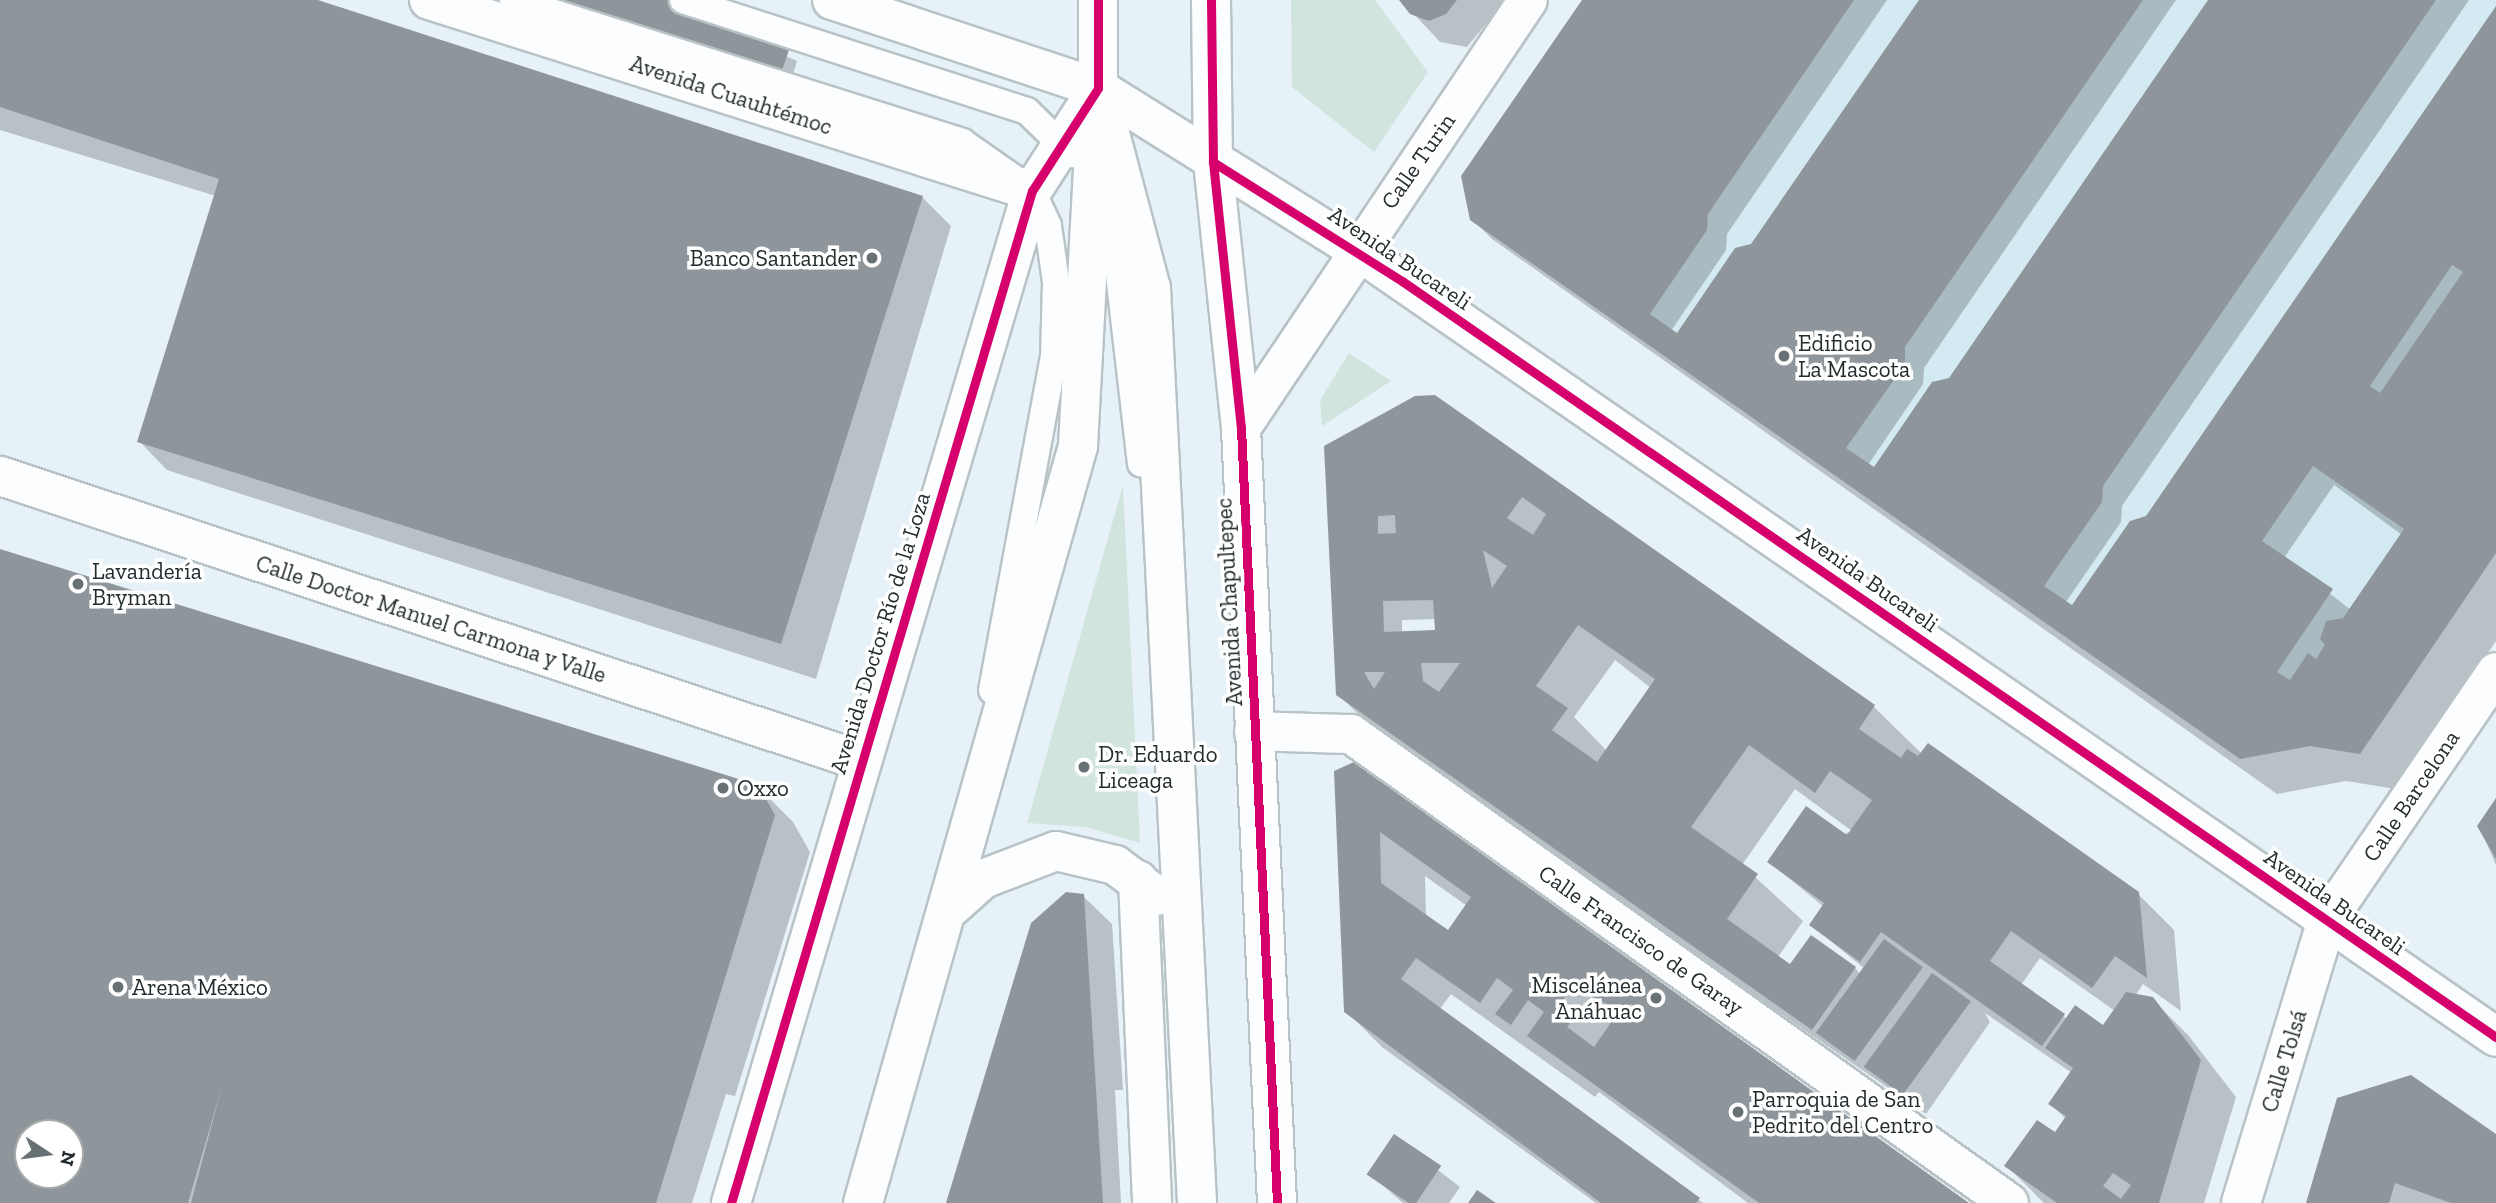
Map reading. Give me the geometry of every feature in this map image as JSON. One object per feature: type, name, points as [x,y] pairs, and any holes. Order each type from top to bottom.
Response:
[{"type":"main road","name":"Avenida Cuauhtémoc","points":[[429,0],[1032,191]]},
{"type":"main road","points":[[832,0],[1098,88],[1213,162]]},
{"type":"main road","points":[[863,1203],[952,907],[1078,446],[1098,88],[1098,0]]},
{"type":"main road","name":"Avenida Chapultepec","points":[[1211,0],[1213,162],[1241,428],[1277,1203]]},
{"type":"main road","name":"Calle Turin","points":[[1241,428],[1357,250],[1528,0]]},
{"type":"main road","name":"Avenida Doctor Río de la Loza","points":[[731,1203],[1032,191],[1098,88]]},
{"type":"main road","points":[[1098,88],[1151,288],[1162,899],[1152,1203]]},
{"type":"main road","name":"Avenida Bucareli","points":[[1213,162],[1357,250],[2496,1037]]},
{"type":"main road","name":"Calle Doctor Manuel Carmona y Valle","points":[[0,476],[862,761]]},
{"type":"main road","name":"Calle Barcelona","points":[[2327,920],[2496,671]]},
{"type":"main road","name":"Calle Francisco de Garay","points":[[1254,731],[1351,734],[2009,1203]]},
{"type":"main road","points":[[952,907],[984,878],[1056,851],[1093,856],[1162,899]]},
{"type":"main road","points":[[1162,899],[1197,1203]]},
{"type":"main road","name":"Calle Tolsá","points":[[2242,1203],[2327,920]]},
{"type":"lane","points":[[513,0],[962,142],[1032,191],[1048,226],[1056,282],[1054,356],[952,907]]},
{"type":"lane","points":[[683,0],[1027,111],[1063,142],[1091,182],[1116,248],[1139,430],[1178,1203]]},
{"type":"shaded area","points":[[1291,0],[1375,0],[1428,72],[1374,152],[1292,87]]},
{"type":"shaded area","name":"Edificio La Mascota","points":[[1582,0],[2496,0],[2496,553],[2360,754],[2310,746],[2240,759],[1470,220]]},
{"type":"shaded area","points":[[1349,353],[1391,381],[1322,426],[1320,400]]},
{"type":"shaded area","points":[[1123,485],[1140,843],[1086,827],[1027,823]]},
{"type":"building","points":[[0,0],[318,0],[923,196],[781,644],[137,442],[219,179],[0,107]]},
{"type":"building","points":[[503,0],[668,0],[740,22],[736,33],[789,50],[780,76]]},
{"type":"building","points":[[1399,0],[1457,0],[1446,14],[1429,21],[1410,14]]},
{"type":"building","name":"Edificio La Mascota","points":[[1582,0],[1854,0],[1708,214],[1707,230],[1650,314],[1677,333],[1735,248],[1751,244],[1919,0],[2143,0],[1905,347],[1905,364],[1846,448],[1874,467],[1932,382],[1949,378],[2208,0],[2436,0],[2103,486],[2102,502],[2044,586],[2072,605],[2130,521],[2146,516],[2496,6],[2496,553],[2360,754],[2310,746],[2240,759],[1470,220],[1461,176]],"holes":[[[2452,265],[2463,272],[2380,393],[2370,386]],[[2313,466],[2404,529],[2343,618],[2326,621],[2320,639],[2325,645],[2316,659],[2308,653],[2290,680],[2277,672],[2333,589],[2262,541]]]},
{"type":"building","points":[[1435,395],[1875,705],[1859,729],[1901,758],[1907,749],[1918,756],[1928,743],[2139,892],[2147,978],[2115,956],[2092,988],[2011,931],[1990,961],[2065,1014],[2042,1046],[1881,932],[1860,962],[1809,925],[1824,903],[1767,862],[1806,806],[1847,835],[1872,800],[1830,771],[1815,793],[1749,745],[1691,827],[1758,874],[1727,919],[1790,964],[1811,935],[1856,967],[1812,1030],[1336,695],[1324,446],[1415,396]],"holes":[[[1522,497],[1546,514],[1533,535],[1507,518]],[[1395,515],[1396,533],[1378,534],[1378,516]],[[1483,550],[1507,566],[1492,588]],[[1433,600],[1435,630],[1384,632],[1383,601]],[[1578,625],[1655,679],[1597,762],[1552,730],[1568,708],[1536,686]],[[1421,663],[1460,663],[1439,692],[1423,681]],[[1364,672],[1385,672],[1374,689]]]},
{"type":"building","points":[[0,549],[758,785],[775,815],[656,1203],[191,1203],[222,1086],[188,1203],[0,1203]]},
{"type":"building","points":[[1354,762],[1969,1203],[1759,1203],[1527,1036],[1544,1012],[1528,1000],[1511,1025],[1495,1014],[1513,990],[1497,978],[1480,1003],[1416,958],[1401,979],[1700,1198],[1696,1203],[1601,1203],[1344,1012],[1334,771]],"holes":[[[1380,832],[1471,897],[1448,930],[1381,883]],[[1574,986],[1619,1011],[1594,1047],[1567,1027],[1579,1011],[1563,1000]]]},
{"type":"building","points":[[2496,798],[2496,859],[2477,826]]},
{"type":"building","points":[[1066,892],[1084,894],[1103,1203],[946,1203],[1031,923]]},
{"type":"building","points":[[1884,939],[1923,967],[1855,1061],[1816,1033]]},
{"type":"building","points":[[1932,973],[1971,1001],[1903,1095],[1864,1067]]},
{"type":"building","points":[[2126,992],[2153,997],[2201,1060],[2159,1203],[2057,1203],[2004,1166],[2037,1120],[2055,1132],[2066,1116],[2048,1104],[2073,1068],[2045,1048],[2075,1005],[2103,1025]],"holes":[[[2113,1173],[2131,1185],[2121,1199],[2103,1186]]]},
{"type":"building","points":[[2411,1075],[2496,1134],[2496,1203],[2451,1203],[2395,1183],[2389,1203],[2306,1203],[2337,1098]]},
{"type":"building","points":[[1394,1134],[1441,1166],[1416,1203],[1409,1203],[1367,1175]]},
{"type":"building","points":[[1477,1190],[1496,1203],[1468,1203]]},
{"type":"cycle path","points":[[731,1203],[1032,191],[1098,88],[1098,0]]},
{"type":"cycle path","points":[[1211,0],[1213,162],[1241,428],[1277,1203]]},
{"type":"cycle path","points":[[1213,162],[1402,281],[2496,1037]]},
{"type":"place","name":"Banco Santander","points":[[872,258]]},
{"type":"place","name":"Edificio La Mascota","points":[[1784,356]]},
{"type":"place","name":"Lavandería Bryman","points":[[78,584]]},
{"type":"place","name":"Dr. Eduardo Liceaga","points":[[1084,767]]},
{"type":"place","name":"Oxxo","points":[[723,788]]},
{"type":"place","name":"Arena México","points":[[118,987]]},
{"type":"place","name":"Miscelánea Anáhuac","points":[[1656,998]]},
{"type":"place","name":"Parroquia de San Pedrito del Centro","points":[[1738,1112]]}]
